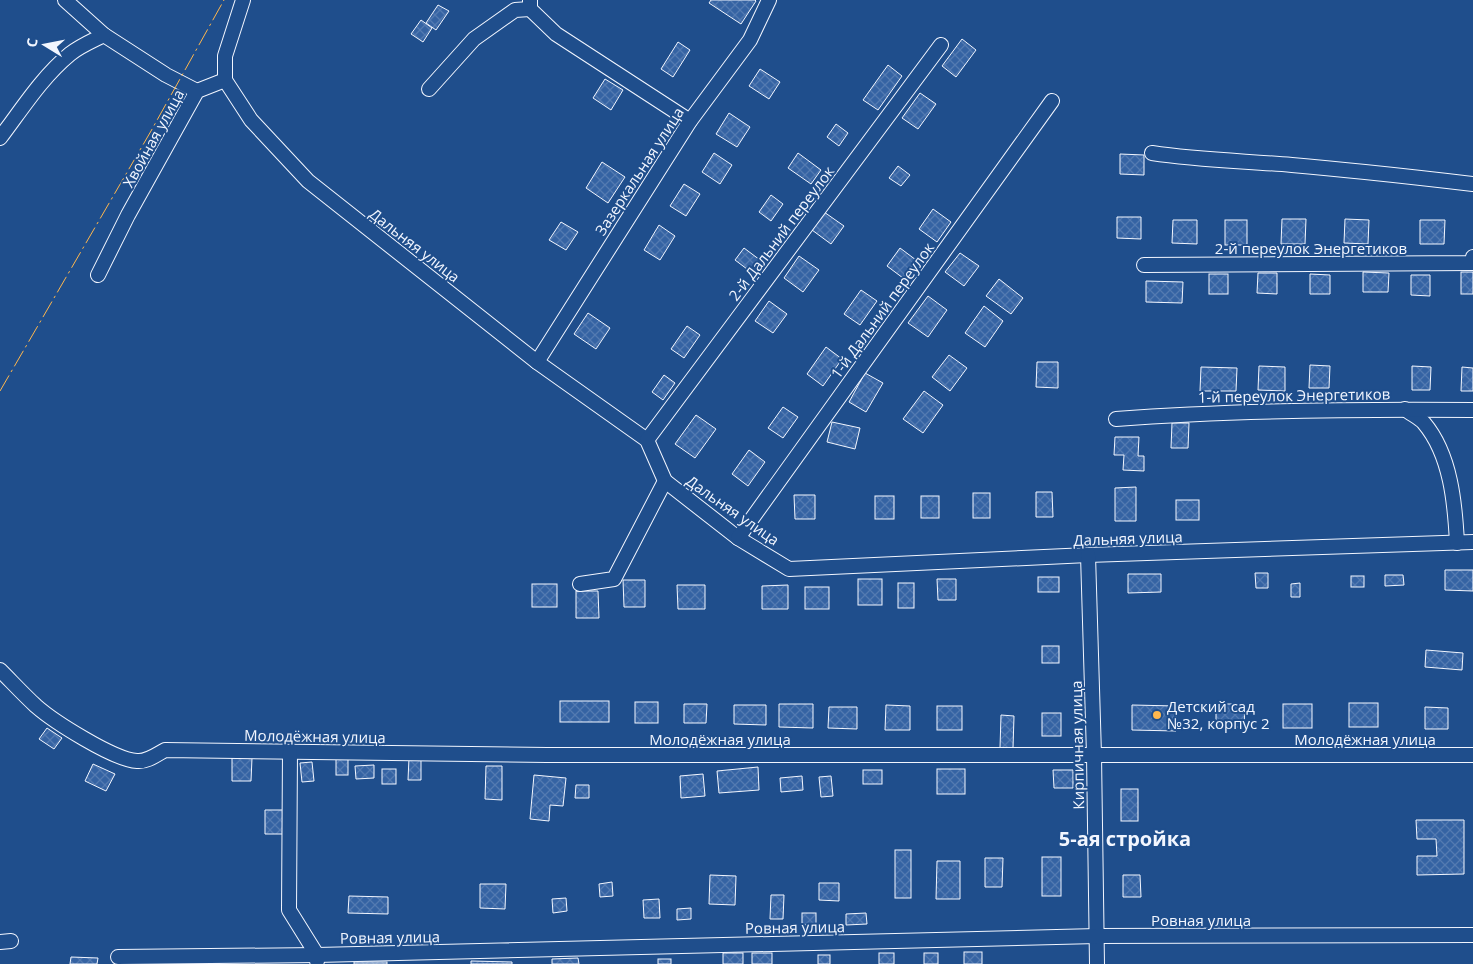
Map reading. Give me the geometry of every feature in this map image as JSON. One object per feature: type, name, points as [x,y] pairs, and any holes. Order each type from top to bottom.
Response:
[{"type":"street","points":[[65,0],[104,35],[166,75],[197,91]]},
{"type":"street","points":[[226,80],[225,56],[244,0]]},
{"type":"street","name":"Зазеркальная улица","points":[[538,362],[690,121],[750,40],[770,0]]},
{"type":"street","points":[[429,89],[474,39],[515,10],[530,4],[556,34],[690,121]]},
{"type":"street","points":[[0,138],[48,75],[70,54],[104,35]]},
{"type":"street","name":"2-й Дальний переулок","points":[[647,440],[941,45]]},
{"type":"street","name":"Хвойная улица","points":[[98,275],[128,215],[197,91],[226,80]]},
{"type":"street","name":"Дальняя улица","points":[[226,80],[251,120],[308,181],[538,362],[647,440],[665,482],[738,538],[789,568],[1473,542]]},
{"type":"street","name":"1-й Дальний переулок","points":[[738,538],[1052,101]]},
{"type":"street","points":[[1152,153],[1196,159],[1384,173],[1473,184]]},
{"type":"street","name":"2-й переулок Энергетиков","points":[[1144,265],[1472,263],[1473,257]]},
{"type":"street","points":[[1406,409],[1424,422],[1442,451],[1456,507],[1457,543]]},
{"type":"street","name":"1-й переулок Энергетиков","points":[[1116,419],[1192,413],[1406,409],[1473,410]]},
{"type":"street","points":[[580,584],[614,579],[665,482]]},
{"type":"street","name":"Кирпичная улица","points":[[1088,556],[1094,755],[1097,964]]},
{"type":"street","name":"Молодёжная улица","points":[[0,670],[37,707],[104,750],[125,759],[137,761],[146,760],[165,750],[546,755],[1473,756]]},
{"type":"street","points":[[290,752],[289,910],[317,960]]},
{"type":"street","name":"Ровная улица","points":[[118,958],[317,960],[1097,936],[1473,934]]},
{"type":"building","points":[[711,0],[756,1],[741,24],[709,3]]},
{"type":"building","points":[[438,5],[449,11],[436,30],[426,23]]},
{"type":"building","points":[[421,20],[432,28],[423,42],[411,34]]},
{"type":"building","points":[[962,39],[976,50],[956,77],[942,66]]},
{"type":"building","points":[[678,42],[690,50],[673,77],[661,69]]},
{"type":"building","points":[[888,65],[902,76],[878,110],[863,100]]},
{"type":"building","points":[[760,69],[780,82],[769,99],[749,86]]},
{"type":"building","points":[[605,79],[623,90],[611,110],[593,98]]},
{"type":"building","points":[[920,93],[936,104],[918,129],[902,118]]},
{"type":"building","points":[[729,113],[750,127],[737,147],[716,134]]},
{"type":"building","points":[[836,124],[848,133],[839,146],[827,137]]},
{"type":"building","points":[[714,153],[732,165],[720,184],[702,172]]},
{"type":"building","points":[[798,153],[821,170],[811,184],[788,168]]},
{"type":"building","points":[[1120,154],[1144,155],[1144,175],[1120,174]]},
{"type":"building","points":[[602,162],[625,177],[608,203],[586,188]]},
{"type":"building","points":[[898,166],[910,175],[901,186],[889,178]]},
{"type":"building","points":[[684,184],[700,194],[686,216],[670,206]]},
{"type":"building","points":[[771,195],[783,204],[771,221],[759,212]]},
{"type":"building","points":[[933,209],[951,222],[937,242],[919,229]]},
{"type":"building","points":[[824,212],[844,226],[831,244],[812,230]]},
{"type":"building","points":[[1117,217],[1141,217],[1141,239],[1117,238]]},
{"type":"building","points":[[1282,219],[1306,219],[1305,244],[1281,244]]},
{"type":"building","points":[[1345,219],[1369,220],[1368,244],[1344,243]]},
{"type":"building","points":[[1173,220],[1197,220],[1197,244],[1172,243]]},
{"type":"building","points":[[1225,220],[1247,220],[1247,245],[1225,245]]},
{"type":"building","points":[[1420,220],[1445,220],[1444,244],[1420,244]]},
{"type":"building","points":[[561,222],[578,232],[566,250],[549,240]]},
{"type":"building","points":[[659,225],[675,236],[660,260],[644,250]]},
{"type":"building","points":[[744,248],[760,260],[751,272],[735,260]]},
{"type":"building","points":[[900,248],[916,260],[903,278],[887,266]]},
{"type":"building","points":[[960,253],[979,266],[964,286],[945,272]]},
{"type":"building","points":[[799,256],[819,270],[803,292],[784,278]]},
{"type":"building","points":[[1363,272],[1389,273],[1388,292],[1363,292]]},
{"type":"building","points":[[1461,272],[1473,272],[1473,294],[1461,294]]},
{"type":"building","points":[[1258,273],[1277,273],[1277,294],[1257,293]]},
{"type":"building","points":[[1209,274],[1228,274],[1228,294],[1209,294]]},
{"type":"building","points":[[1310,274],[1330,275],[1330,294],[1310,294]]},
{"type":"building","points":[[1411,275],[1430,275],[1430,296],[1411,295]]},
{"type":"building","points":[[999,279],[1023,298],[1011,314],[986,296]]},
{"type":"building","points":[[1146,281],[1183,282],[1182,303],[1146,302]]},
{"type":"building","points":[[861,290],[877,301],[860,325],[844,314]]},
{"type":"building","points":[[928,296],[947,310],[928,337],[908,323]]},
{"type":"building","points":[[769,301],[787,314],[773,333],[755,321]]},
{"type":"building","points":[[984,306],[1003,321],[985,347],[965,333]]},
{"type":"building","points":[[588,313],[610,328],[596,349],[574,334]]},
{"type":"building","points":[[687,326],[700,335],[684,358],[671,349]]},
{"type":"building","points":[[826,347],[842,359],[823,386],[807,374]]},
{"type":"building","points":[[949,355],[967,368],[950,391],[932,377]]},
{"type":"building","points":[[1037,362],[1058,362],[1058,388],[1036,387]]},
{"type":"building","points":[[1310,365],[1330,366],[1329,388],[1309,388]]},
{"type":"building","points":[[1259,366],[1285,367],[1285,391],[1258,390]]},
{"type":"building","points":[[1412,366],[1431,367],[1430,390],[1412,390]]},
{"type":"building","points":[[1201,367],[1237,368],[1236,391],[1200,391]]},
{"type":"building","points":[[1462,367],[1473,368],[1473,391],[1461,391]]},
{"type":"building","points":[[865,373],[883,383],[866,412],[849,402]]},
{"type":"building","points":[[664,375],[675,383],[663,400],[652,392]]},
{"type":"building","points":[[924,391],[943,405],[923,433],[903,419]]},
{"type":"building","points":[[783,407],[798,417],[783,438],[768,428]]},
{"type":"building","points":[[696,415],[716,429],[695,458],[675,444]]},
{"type":"building","points":[[832,422],[860,428],[855,449],[827,442]]},
{"type":"building","points":[[1172,423],[1189,423],[1188,448],[1171,448]]},
{"type":"building","points":[[1115,437],[1139,437],[1138,456],[1144,456],[1144,471],[1123,470],[1124,455],[1114,455]]},
{"type":"building","points":[[749,450],[765,462],[748,486],[732,474]]},
{"type":"building","points":[[1136,487],[1136,521],[1115,521],[1115,488]]},
{"type":"building","points":[[1036,492],[1052,492],[1053,517],[1036,517]]},
{"type":"building","points":[[973,493],[990,493],[990,518],[973,518]]},
{"type":"building","points":[[794,495],[815,495],[815,519],[795,519]]},
{"type":"building","points":[[875,496],[894,496],[894,519],[875,519]]},
{"type":"building","points":[[921,496],[939,496],[939,518],[921,518]]},
{"type":"building","points":[[1176,500],[1199,500],[1199,520],[1176,520]]},
{"type":"building","points":[[1445,570],[1473,570],[1473,591],[1445,590]]},
{"type":"building","points":[[1255,573],[1268,573],[1268,588],[1256,588]]},
{"type":"building","points":[[1128,574],[1161,574],[1161,592],[1128,593]]},
{"type":"building","points":[[1385,575],[1403,575],[1404,585],[1385,586]]},
{"type":"building","points":[[1351,576],[1364,576],[1364,587],[1351,587]]},
{"type":"building","points":[[1038,577],[1059,577],[1059,592],[1038,592]]},
{"type":"building","points":[[858,579],[882,579],[882,605],[858,605]]},
{"type":"building","points":[[937,579],[956,579],[956,600],[938,600]]},
{"type":"building","points":[[623,580],[645,580],[645,607],[624,607]]},
{"type":"building","points":[[898,583],[914,583],[914,608],[898,608]]},
{"type":"building","points":[[1300,583],[1300,597],[1291,597],[1291,584]]},
{"type":"building","points":[[532,584],[557,584],[557,607],[532,607]]},
{"type":"building","points":[[677,585],[705,585],[705,609],[678,609]]},
{"type":"building","points":[[788,585],[788,609],[762,609],[762,586]]},
{"type":"building","points":[[805,587],[829,587],[829,609],[805,609]]},
{"type":"building","points":[[576,591],[598,591],[599,618],[576,618]]},
{"type":"building","points":[[1042,646],[1059,646],[1059,663],[1042,663]]},
{"type":"building","points":[[1426,650],[1463,653],[1462,670],[1425,667]]},
{"type":"building","points":[[560,701],[609,701],[609,722],[560,722]]},
{"type":"building","points":[[635,702],[658,702],[658,723],[635,723]]},
{"type":"building","points":[[1349,703],[1378,703],[1378,727],[1349,727]]},
{"type":"building","points":[[684,704],[707,704],[706,723],[684,723]]},
{"type":"building","points":[[779,704],[813,704],[813,728],[779,727]]},
{"type":"building","points":[[1216,704],[1245,704],[1244,727],[1216,727]]},
{"type":"building","points":[[1283,704],[1312,704],[1312,728],[1283,728]]},
{"type":"building","points":[[734,705],[766,705],[766,725],[734,724]]},
{"type":"building","points":[[886,705],[910,706],[910,730],[885,730]]},
{"type":"building","points":[[1132,705],[1176,706],[1176,731],[1132,730]]},
{"type":"building","points":[[937,706],[962,706],[962,730],[937,730]]},
{"type":"building","points":[[829,707],[857,707],[857,729],[828,728]]},
{"type":"building","points":[[1425,707],[1448,708],[1448,729],[1425,729]]},
{"type":"building","points":[[1042,713],[1061,713],[1061,736],[1042,736]]},
{"type":"building","points":[[1001,715],[1014,716],[1013,748],[1000,748]]},
{"type":"building","points":[[47,728],[62,738],[54,749],[39,739]]},
{"type":"building","points":[[336,756],[348,756],[348,775],[336,775]]},
{"type":"building","points":[[232,758],[252,758],[251,781],[232,781]]},
{"type":"building","points":[[409,758],[421,758],[421,780],[408,780]]},
{"type":"building","points":[[312,762],[314,781],[302,782],[300,763]]},
{"type":"building","points":[[93,764],[115,774],[106,791],[85,781]]},
{"type":"building","points":[[374,765],[374,778],[356,779],[355,766]]},
{"type":"building","points":[[486,766],[502,766],[502,800],[485,799]]},
{"type":"building","points":[[758,767],[759,790],[719,793],[717,771]]},
{"type":"building","points":[[382,769],[396,769],[396,784],[382,784]]},
{"type":"building","points":[[937,769],[965,769],[965,794],[937,794]]},
{"type":"building","points":[[863,770],[882,770],[882,784],[863,784]]},
{"type":"building","points":[[1053,770],[1073,770],[1073,788],[1054,788]]},
{"type":"building","points":[[703,774],[705,796],[681,798],[680,776]]},
{"type":"building","points":[[534,775],[566,778],[563,806],[550,805],[549,821],[530,819]]},
{"type":"building","points":[[802,776],[803,790],[781,792],[780,778]]},
{"type":"building","points":[[831,776],[833,796],[821,797],[819,777]]},
{"type":"building","points":[[576,785],[589,785],[589,798],[575,798]]},
{"type":"building","points":[[1121,789],[1138,789],[1138,821],[1121,821]]},
{"type":"building","points":[[265,810],[285,810],[284,834],[265,834]]},
{"type":"building","points":[[1416,820],[1464,820],[1464,874],[1417,875],[1417,856],[1437,856],[1436,839],[1417,839]]},
{"type":"building","points":[[895,850],[911,850],[911,898],[895,898]]},
{"type":"building","points":[[1042,857],[1061,857],[1061,896],[1042,896]]},
{"type":"building","points":[[985,858],[1003,858],[1002,887],[985,887]]},
{"type":"building","points":[[937,861],[960,861],[960,899],[936,899]]},
{"type":"building","points":[[710,875],[736,876],[735,905],[709,904]]},
{"type":"building","points":[[1123,875],[1140,875],[1141,897],[1123,897]]},
{"type":"building","points":[[612,882],[613,896],[600,897],[599,884]]},
{"type":"building","points":[[819,883],[839,883],[839,901],[819,900]]},
{"type":"building","points":[[480,884],[506,884],[505,909],[480,908]]},
{"type":"building","points":[[771,895],[784,895],[783,919],[770,919]]},
{"type":"building","points":[[349,896],[388,897],[388,914],[348,913]]},
{"type":"building","points":[[566,898],[567,911],[553,913],[552,899]]},
{"type":"building","points":[[659,899],[660,918],[644,918],[643,900]]},
{"type":"building","points":[[691,908],[691,919],[677,920],[677,909]]},
{"type":"building","points":[[802,913],[816,913],[816,925],[802,925]]},
{"type":"building","points":[[866,913],[867,924],[846,925],[846,914]]},
{"type":"building","points":[[964,952],[982,952],[982,964],[964,964]]},
{"type":"building","points":[[723,953],[743,953],[743,964],[723,964]]},
{"type":"building","points":[[752,953],[772,953],[772,964],[752,964]]},
{"type":"building","points":[[879,953],[894,953],[894,964],[879,964]]},
{"type":"building","points":[[924,953],[938,953],[938,964],[924,964]]},
{"type":"building","points":[[818,955],[830,955],[830,964],[818,964]]},
{"type":"building","points":[[71,957],[98,958],[97,964],[70,964]]},
{"type":"building","points":[[578,958],[579,964],[552,964],[552,959]]},
{"type":"building","points":[[658,959],[671,959],[671,964],[658,964]]},
{"type":"building","points":[[471,961],[512,962],[512,964],[471,964]]},
{"type":"building","points":[[354,962],[387,962],[387,964],[354,964]]},
{"type":"power","points":[[0,391],[151,131],[224,0]]},
{"type":"place","name":"Детский сад №32, корпус 2","points":[[1157,715]]},
{"type":"district","name":"5-ая стройка","points":[[1125,838]]}]
